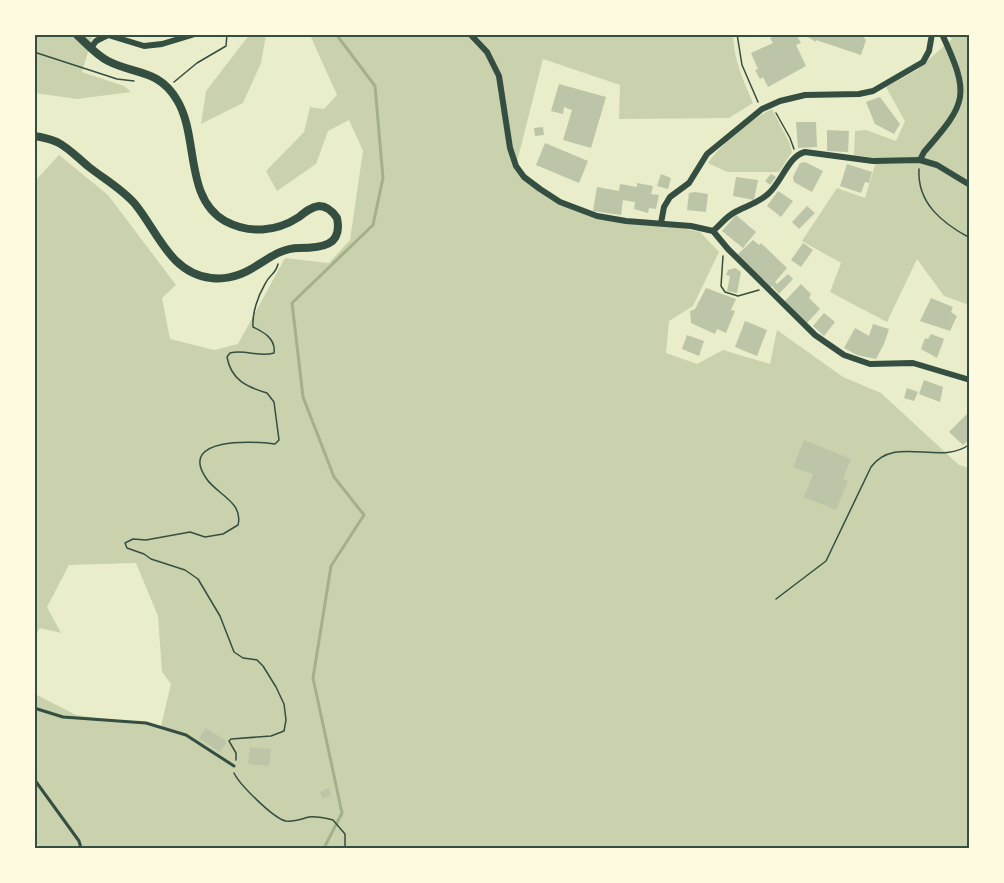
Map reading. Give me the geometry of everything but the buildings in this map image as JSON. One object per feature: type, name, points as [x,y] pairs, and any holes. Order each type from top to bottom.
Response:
[{"type":"street","points":[[34,136],[57,142],[119,189],[139,209],[178,264],[208,278],[223,279],[238,276],[274,255],[294,248],[326,245],[333,241],[337,234],[338,218],[327,207],[319,206],[309,209],[282,226],[267,230],[250,230],[223,220],[211,209],[202,194],[186,119],[178,101],[168,87],[155,77],[106,60],[76,34]]},
{"type":"street","points":[[91,48],[96,41],[108,36],[144,46],[162,44],[195,34]]},
{"type":"street","points":[[470,34],[487,52],[499,76],[510,148],[516,166],[524,177],[560,202],[597,216],[626,221],[691,226],[713,231],[728,249],[815,335],[851,358],[870,364],[913,363],[969,380]]},
{"type":"street","points":[[662,223],[664,207],[670,197],[689,183],[707,154],[762,110],[772,104],[804,95],[859,94],[873,91],[923,62],[929,51],[932,34]]},
{"type":"street","points":[[920,160],[956,110],[961,99],[962,86],[958,72],[942,34]]},
{"type":"street","points":[[713,231],[731,214],[753,205],[768,194],[782,178],[795,156],[804,152],[873,162],[920,160],[937,165],[969,185]]},
{"type":"lane","points":[[34,708],[63,717],[146,723],[186,735],[234,766]]},
{"type":"lane","points":[[34,779],[79,841],[81,849]]},
{"type":"path","points":[[168,87],[197,63],[226,46],[227,34]]},
{"type":"path","points":[[737,34],[742,65],[762,110]]},
{"type":"path","points":[[34,52],[117,78],[140,81]]},
{"type":"path","points":[[772,104],[790,138],[795,156]]},
{"type":"path","points":[[920,160],[919,180],[926,204],[947,225],[969,238]]},
{"type":"path","points":[[728,249],[722,257],[721,286],[725,292],[738,296],[769,288]]},
{"type":"path","points":[[274,255],[278,262],[277,271],[266,282],[252,316],[253,327],[272,340],[274,353],[267,356],[240,350],[230,353],[227,357],[233,376],[250,388],[267,393],[274,402],[279,440],[275,444],[257,442],[213,445],[202,455],[200,461],[207,480],[231,502],[237,512],[238,525],[223,534],[205,537],[190,532],[146,540],[133,539],[125,543],[127,548],[185,570],[198,579],[220,616],[234,652],[243,658],[257,660],[276,687],[284,704],[286,720],[284,731],[271,736],[229,741],[237,759],[233,771],[237,781],[267,810],[283,820],[295,821],[310,817],[333,820],[345,834],[345,849]]},
{"type":"path","points":[[776,599],[826,561],[871,466],[876,460],[883,455],[897,451],[957,452],[969,444]]},
{"type":"green space","points":[[35,34],[93,35],[82,72],[124,86],[131,92],[77,99],[35,93]]},
{"type":"green space","points":[[250,34],[266,35],[261,63],[243,103],[201,124],[206,91]]},
{"type":"green space","points":[[310,35],[733,35],[737,61],[753,103],[729,118],[619,119],[620,85],[543,59],[516,166],[540,189],[597,216],[661,223],[700,232],[719,252],[693,306],[669,321],[666,353],[697,364],[723,350],[770,364],[777,330],[843,377],[881,393],[959,465],[969,468],[969,848],[111,848],[92,846],[91,848],[41,848],[34,841],[35,694],[76,715],[161,726],[171,684],[162,672],[158,616],[136,563],[69,565],[47,607],[61,633],[40,628],[35,635],[35,181],[59,155],[108,195],[176,285],[162,298],[170,339],[214,350],[238,344],[285,258],[329,263],[350,240],[363,151],[349,120],[328,131],[316,164],[277,191],[266,171],[304,132],[310,107],[324,109],[337,95]]},
{"type":"green space","points":[[948,35],[969,35],[969,305],[944,296],[917,259],[887,322],[830,292],[841,263],[802,241],[837,188],[865,198],[877,158],[854,155],[855,131],[866,130],[896,141],[905,121],[886,87],[917,70],[952,39]]},
{"type":"green space","points":[[772,109],[792,152],[779,172],[727,172],[708,163],[737,133]]},
{"type":"waterway","points":[[324,848],[342,813],[313,678],[331,566],[364,515],[334,477],[303,397],[292,303],[373,225],[383,178],[375,86],[336,34]]}]
